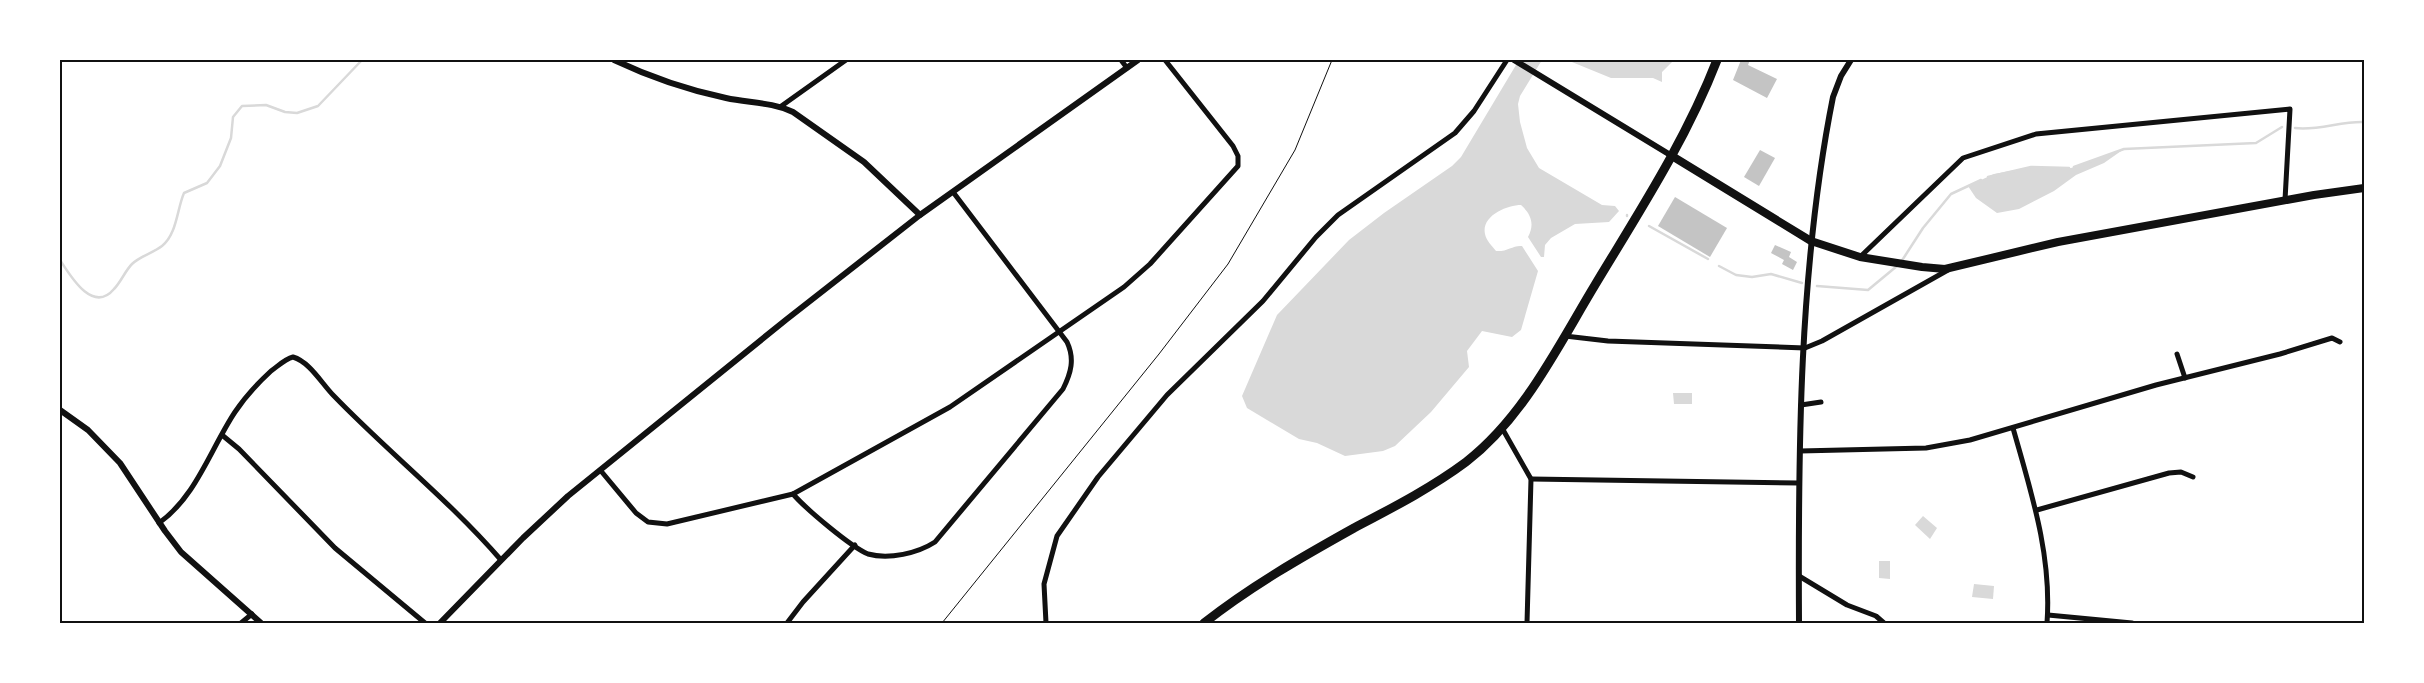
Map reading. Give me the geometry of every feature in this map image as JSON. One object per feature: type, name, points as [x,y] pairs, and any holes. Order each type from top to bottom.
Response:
[{"type":"main road","points":[[1204,623],[1266,578],[1436,483],[1466,462],[1502,428],[1565,336],[1672,156],[1701,100],[1717,60]]},
{"type":"main road","points":[[1672,156],[1812,241],[1860,257],[1922,267],[1952,267],[2058,242],[2285,200],[2364,188]]},
{"type":"street","points":[[614,60],[644,74],[726,98],[780,107],[819,129],[864,162],[920,215]]},
{"type":"street","points":[[780,107],[846,60]]},
{"type":"street","points":[[1121,60],[1127,68]]},
{"type":"street","points":[[440,623],[501,560],[568,496],[787,319],[920,215],[1138,60]]},
{"type":"street","points":[[601,471],[642,519],[655,524],[667,524],[704,516],[793,494],[940,413],[983,386],[1060,332],[1139,274],[1233,174],[1238,160],[1231,143],[1165,60]]},
{"type":"street","points":[[1046,623],[1044,584],[1057,536],[1077,505],[1166,395],[1263,301],[1316,237],[1338,215],[1455,133],[1474,111],[1507,60]]},
{"type":"street","points":[[1799,623],[1801,406],[1812,241],[1833,97],[1841,76],[1851,60]]},
{"type":"street","points":[[1516,61],[1672,156]]},
{"type":"street","points":[[1860,257],[1963,158],[2036,134],[2290,109],[2285,200]]},
{"type":"street","points":[[793,494],[802,504],[868,553],[884,556],[916,552],[935,542],[1063,389],[1071,374],[1072,352],[1060,332],[953,192]]},
{"type":"street","points":[[1565,336],[1608,341],[1805,348],[1822,341],[1952,267]]},
{"type":"street","points":[[1800,451],[1926,448],[1970,440],[2332,338],[2340,342]]},
{"type":"street","points":[[2177,354],[2185,378]]},
{"type":"street","points":[[159,523],[180,503],[210,459],[235,412],[260,382],[280,363],[290,357],[296,357],[478,533],[501,560]]},
{"type":"street","points":[[1801,406],[1820,402]]},
{"type":"street","points":[[60,410],[88,430],[111,453],[129,475],[159,523],[181,552],[261,623]]},
{"type":"street","points":[[1502,428],[1530,479],[1527,623]]},
{"type":"street","points":[[2013,428],[2042,534],[2048,590],[2047,623]]},
{"type":"street","points":[[222,435],[239,449],[334,548],[426,623]]},
{"type":"street","points":[[2036,510],[2169,473],[2181,472],[2193,477]]},
{"type":"street","points":[[1530,479],[1799,483]]},
{"type":"street","points":[[787,623],[855,545]]},
{"type":"street","points":[[1799,576],[1847,605],[1876,616],[1884,623]]},
{"type":"street","points":[[241,623],[252,614]]},
{"type":"street","points":[[2048,615],[2132,623]]},
{"type":"path","points":[[942,623],[1159,354],[1228,264],[1295,150],[1332,60]]},
{"type":"shaded area","points":[[1519,60],[1542,60],[1520,96],[1518,104],[1520,122],[1527,148],[1539,168],[1602,205],[1615,206],[1619,211],[1609,222],[1575,224],[1551,238],[1545,245],[1544,257],[1541,257],[1528,237],[1531,219],[1521,205],[1502,209],[1491,217],[1487,222],[1485,234],[1496,251],[1522,246],[1538,271],[1521,330],[1512,337],[1482,331],[1467,351],[1469,367],[1431,412],[1395,446],[1383,451],[1345,456],[1317,443],[1299,439],[1247,408],[1242,396],[1277,315],[1349,240],[1384,213],[1452,166],[1461,157]]},
{"type":"shaded area","points":[[1567,60],[1674,60],[1662,72],[1662,82],[1653,78],[1611,78]]},
{"type":"shaded area","points":[[2124,149],[2104,163],[2076,175],[2054,191],[2019,209],[1997,213],[1976,198],[1968,186],[1994,174],[2031,167],[2071,168]]},
{"type":"shaded area","points":[[1673,393],[1692,393],[1692,404],[1674,404]]},
{"type":"shaded area","points":[[1923,516],[1937,528],[1930,539],[1915,525]]},
{"type":"shaded area","points":[[1879,561],[1890,561],[1890,579],[1879,578]]},
{"type":"shaded area","points":[[1974,584],[1994,586],[1993,599],[1972,597]]},
{"type":"building","points":[[1741,60],[1750,60],[1748,65],[1777,79],[1767,98],[1733,80]]},
{"type":"building","points":[[1760,150],[1775,158],[1759,186],[1744,177]]},
{"type":"building","points":[[1675,197],[1727,228],[1710,257],[1658,226]]},
{"type":"building","points":[[1775,245],[1791,252],[1789,257],[1797,262],[1793,270],[1782,264],[1784,260],[1771,253]]},
{"type":"waterway","points":[[60,260],[83,290],[98,297],[106,296],[114,289],[132,264],[167,241],[174,228],[184,193],[207,183],[220,166],[231,138],[233,117],[242,106],[266,105],[285,112],[297,113],[318,106],[362,60]]},
{"type":"waterway","points":[[2295,128],[2304,129],[2364,122]]},
{"type":"waterway","points":[[2074,167],[2124,149],[2256,143],[2282,127]]},
{"type":"waterway","points":[[1988,177],[2031,167],[2069,168]]},
{"type":"waterway","points":[[1901,262],[1923,228],[1951,194],[1981,180]]},
{"type":"waterway","points":[[1649,226],[1708,259]]},
{"type":"waterway","points":[[1719,266],[1736,275],[1752,277],[1771,274],[1802,283]]},
{"type":"waterway","points":[[1817,286],[1868,290],[1897,266]]}]
